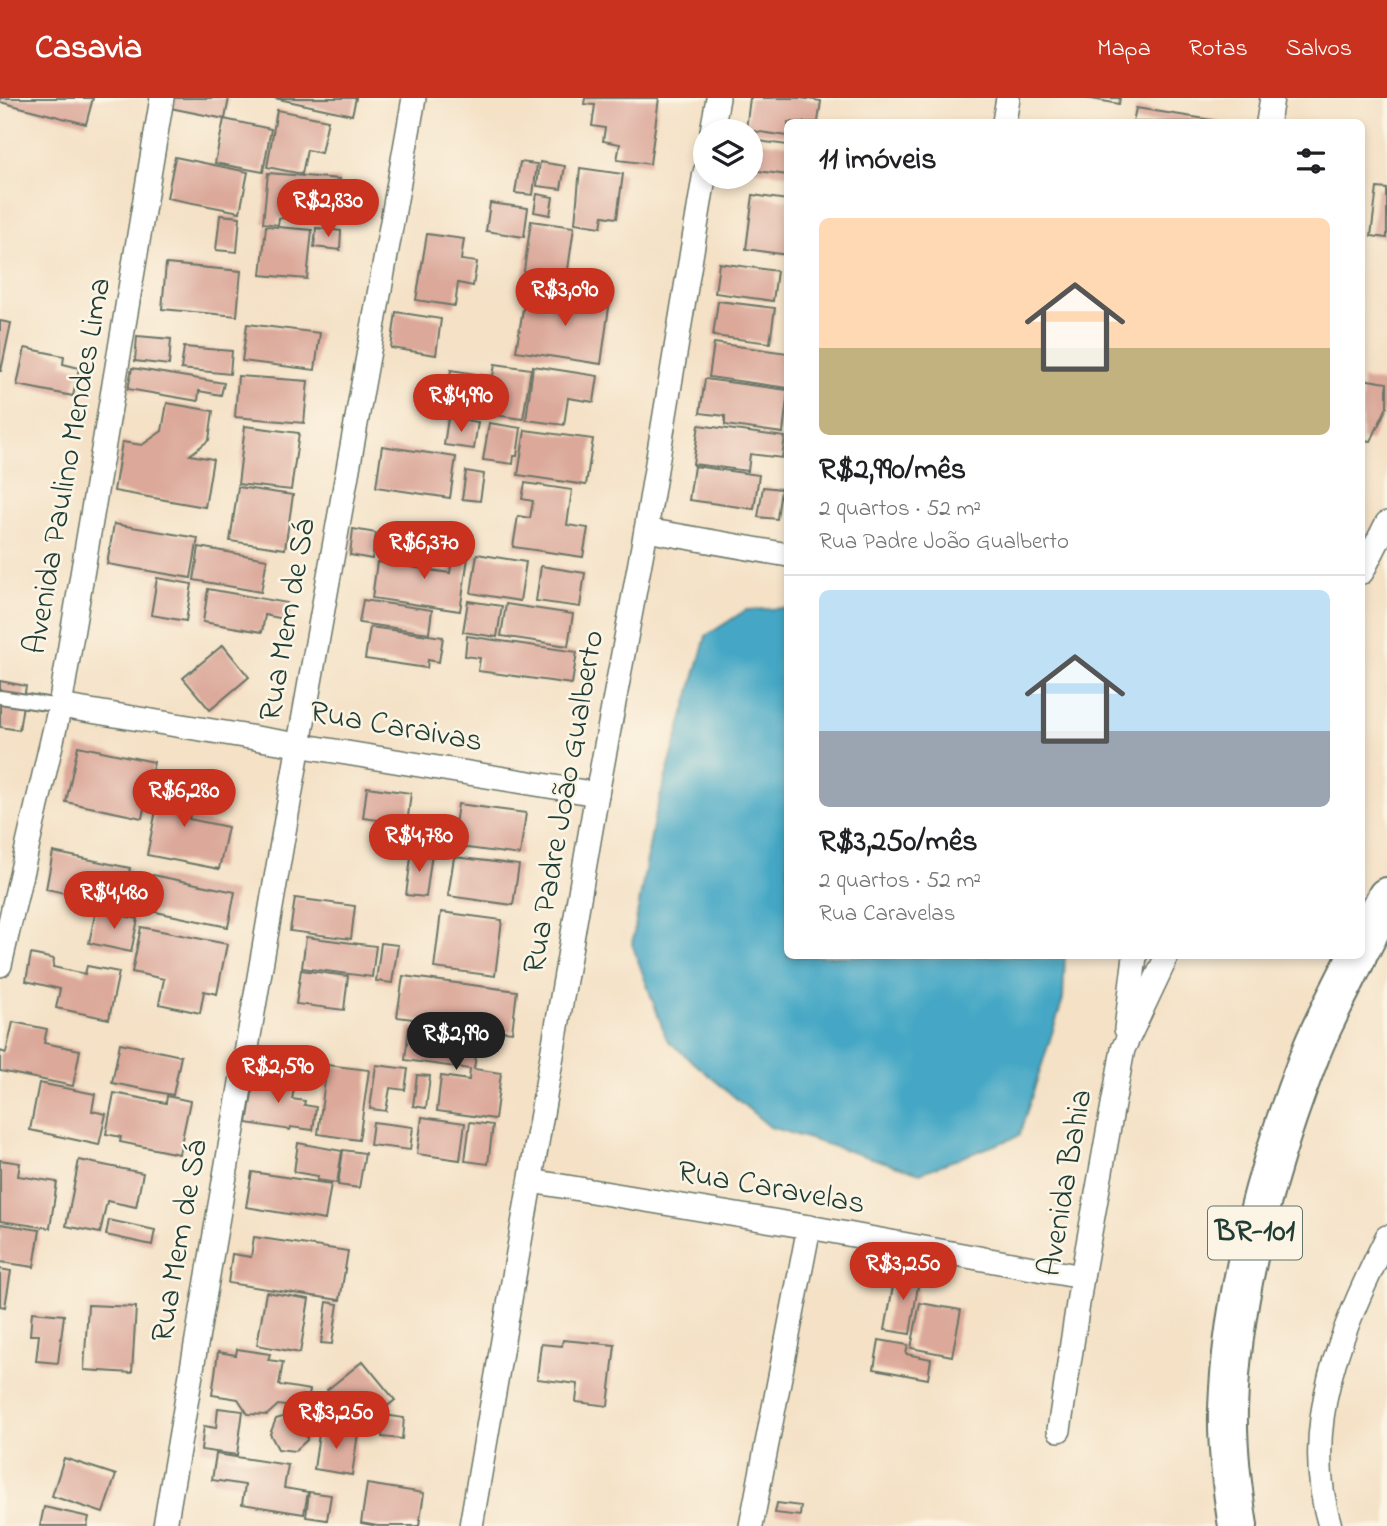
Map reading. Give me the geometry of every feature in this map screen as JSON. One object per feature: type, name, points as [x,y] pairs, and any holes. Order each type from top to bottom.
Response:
[{"type":"highway","points":[[1365,940],[1387,897]]},
{"type":"highway","name":"BR-101","points":[[1238,1526],[1228,1411],[1244,1278],[1280,1140],[1304,1070],[1356,959]]},
{"type":"street","name":"Avenida Paulino Mendes Lima","points":[[0,965],[60,706],[162,98]]},
{"type":"street","name":"Rua Mem de Sá","points":[[165,1526],[299,744],[414,98]]},
{"type":"street","points":[[714,119],[718,98]]},
{"type":"street","points":[[1004,119],[1008,98]]},
{"type":"street","points":[[1268,119],[1272,98]]},
{"type":"street","name":"Rua Padre João Gualberto","points":[[471,1526],[597,794],[646,530],[702,189]]},
{"type":"street","points":[[1365,566],[1387,523]]},
{"type":"street","points":[[646,530],[784,554]]},
{"type":"street","name":"Rua Caraivas","points":[[60,706],[597,794]]},
{"type":"street","points":[[1123,1049],[1135,959]]},
{"type":"street","name":"Avenida Bahia","points":[[1059,1430],[1082,1277],[1123,1049],[1166,959]]},
{"type":"street","name":"Rua Caravelas","points":[[531,1181],[809,1227],[1082,1277]]},
{"type":"street","points":[[751,1526],[809,1227]]},
{"type":"street","points":[[1330,1526],[1318,1463],[1322,1408],[1337,1354],[1365,1282],[1387,1237]]},
{"type":"lane","points":[[0,697],[60,706]]},
{"type":"water","points":[[784,608],[784,959],[1065,959],[1063,999],[1019,1136],[920,1173],[770,1127],[667,1040],[632,944],[654,819],[706,636],[746,610]]},
{"type":"building","points":[[0,98],[93,98],[86,124],[0,102]]},
{"type":"building","points":[[172,98],[229,98],[225,119],[170,108]]},
{"type":"building","points":[[274,98],[356,98],[352,115]]},
{"type":"building","points":[[585,98],[659,98],[650,164],[617,160],[620,144],[603,141],[605,128],[592,126],[595,105],[584,104]]},
{"type":"building","points":[[750,98],[800,98],[821,101],[818,119],[784,119],[784,135],[763,132],[763,119],[747,119]]},
{"type":"building","points":[[1086,98],[1120,98],[1119,104]]},
{"type":"building","points":[[1136,108],[1205,119],[1134,119]]},
{"type":"building","points":[[277,110],[328,120],[321,153],[307,150],[302,174],[267,167]]},
{"type":"building","points":[[224,119],[271,129],[263,172],[215,163]]},
{"type":"building","points":[[763,142],[784,144],[784,174],[763,172]]},
{"type":"building","points":[[175,157],[248,172],[240,212],[167,198]]},
{"type":"building","points":[[520,162],[537,164],[533,195],[515,193]]},
{"type":"building","points":[[540,162],[565,166],[561,189],[537,186]]},
{"type":"building","points":[[580,168],[623,174],[617,218],[603,216],[601,227],[575,223]]},
{"type":"building","points":[[268,173],[340,179],[336,223],[279,218],[278,225],[263,223]]},
{"type":"building","points":[[1377,188],[1387,189],[1387,238],[1371,236]]},
{"type":"building","points":[[537,194],[553,197],[550,215],[534,212]]},
{"type":"building","points":[[753,195],[784,199],[784,254],[746,249]]},
{"type":"building","points":[[490,203],[528,208],[524,237],[486,231]]},
{"type":"building","points":[[220,215],[240,217],[237,252],[216,250]]},
{"type":"building","points":[[531,221],[574,227],[566,284],[523,278]]},
{"type":"building","points":[[266,226],[312,230],[307,279],[261,275]]},
{"type":"building","points":[[316,228],[341,231],[340,250],[314,247]]},
{"type":"building","points":[[427,234],[464,239],[461,260],[477,262],[473,286],[458,283],[455,306],[416,300]]},
{"type":"building","points":[[719,263],[777,271],[773,301],[715,293]]},
{"type":"building","points":[[166,264],[241,271],[237,316],[162,309]]},
{"type":"building","points":[[552,292],[610,300],[601,364],[516,351],[524,303],[550,307]]},
{"type":"building","points":[[718,301],[775,308],[770,343],[713,336]]},
{"type":"building","points":[[396,312],[441,319],[436,355],[391,348]]},
{"type":"building","points":[[0,321],[11,323],[1,371],[0,371]]},
{"type":"building","points":[[247,324],[320,333],[315,370],[242,361]]},
{"type":"building","points":[[137,336],[171,339],[169,365],[135,361]]},
{"type":"building","points":[[714,343],[784,352],[784,387],[709,377]]},
{"type":"building","points":[[184,347],[232,351],[230,374],[181,369]]},
{"type":"building","points":[[25,348],[64,356],[63,364],[79,368],[73,396],[17,385]]},
{"type":"building","points":[[495,364],[531,369],[523,419],[487,414]]},
{"type":"building","points":[[533,366],[598,376],[594,402],[568,398],[564,425],[526,420]]},
{"type":"building","points":[[132,368],[224,383],[221,395],[199,391],[198,401],[128,389]]},
{"type":"building","points":[[451,370],[489,376],[483,411],[445,406]]},
{"type":"building","points":[[238,376],[308,381],[304,423],[235,417]]},
{"type":"building","points":[[705,379],[784,389],[783,433],[725,425],[725,416],[700,413]]},
{"type":"building","points":[[1365,379],[1387,383],[1387,407],[1371,441],[1365,440]]},
{"type":"building","points":[[167,403],[213,411],[209,440],[190,455],[213,459],[205,507],[114,491],[122,442],[142,445],[162,431]]},
{"type":"building","points":[[448,418],[478,422],[474,449],[444,445]]},
{"type":"building","points":[[489,423],[521,428],[517,456],[514,456],[513,464],[483,460]]},
{"type":"building","points":[[699,425],[784,437],[782,458],[750,454],[748,471],[693,464]]},
{"type":"building","points":[[245,426],[299,433],[291,490],[238,484]]},
{"type":"building","points":[[525,430],[593,439],[586,485],[518,475]]},
{"type":"building","points":[[382,446],[456,457],[450,498],[376,487]]},
{"type":"building","points":[[694,466],[759,475],[754,509],[689,500]]},
{"type":"building","points":[[466,471],[484,474],[480,501],[462,499]]},
{"type":"building","points":[[525,483],[572,490],[567,525],[588,528],[583,557],[513,547],[518,516],[530,518],[533,501],[522,499]]},
{"type":"building","points":[[238,487],[293,495],[285,549],[230,541]]},
{"type":"building","points":[[763,487],[781,489],[777,519],[758,517]]},
{"type":"building","points":[[114,524],[198,538],[191,578],[107,564]]},
{"type":"building","points":[[353,529],[376,533],[372,559],[350,555]]},
{"type":"building","points":[[416,544],[469,551],[460,611],[372,598],[377,562],[450,573],[452,559],[415,554]]},
{"type":"building","points":[[199,547],[267,559],[261,592],[194,580]]},
{"type":"building","points":[[477,554],[526,562],[520,601],[471,593]]},
{"type":"building","points":[[541,566],[585,573],[580,607],[536,601]]},
{"type":"building","points":[[157,578],[192,584],[186,621],[151,615]]},
{"type":"building","points":[[208,589],[287,603],[284,619],[265,615],[262,632],[203,622]]},
{"type":"building","points":[[363,600],[432,610],[429,633],[359,623]]},
{"type":"building","points":[[468,601],[502,606],[497,637],[463,632]]},
{"type":"building","points":[[506,604],[573,614],[568,646],[501,636]]},
{"type":"building","points":[[370,627],[443,637],[439,662],[428,660],[427,668],[365,659]]},
{"type":"building","points":[[467,636],[577,652],[572,684],[478,671],[480,658],[465,656]]},
{"type":"building","points":[[223,645],[249,677],[210,710],[183,678]]},
{"type":"building","points":[[0,681],[26,686],[19,730],[0,727]]},
{"type":"building","points":[[78,746],[154,762],[142,818],[66,802]]},
{"type":"building","points":[[163,776],[196,783],[189,819],[228,827],[219,869],[147,855]]},
{"type":"building","points":[[367,787],[411,793],[407,824],[363,818]]},
{"type":"building","points":[[458,804],[526,813],[520,855],[452,846]]},
{"type":"building","points":[[412,850],[432,853],[426,897],[406,895]]},
{"type":"building","points":[[53,852],[130,868],[122,905],[46,889]]},
{"type":"building","points":[[454,857],[519,865],[513,905],[448,896]]},
{"type":"building","points":[[153,875],[235,892],[228,927],[146,910]]},
{"type":"building","points":[[295,898],[355,906],[351,939],[290,931]]},
{"type":"building","points":[[96,910],[138,919],[131,952],[89,943]]},
{"type":"building","points":[[441,912],[502,920],[495,976],[434,968]]},
{"type":"building","points":[[141,927],[227,944],[217,994],[204,991],[200,1013],[159,1004],[164,979],[132,972]]},
{"type":"building","points":[[306,937],[376,946],[372,977],[302,968]]},
{"type":"building","points":[[381,943],[398,945],[392,983],[376,981]]},
{"type":"building","points":[[31,954],[54,959],[53,967],[85,974],[87,966],[119,972],[109,1019],[56,1008],[60,989],[26,981]]},
{"type":"building","points":[[301,970],[348,976],[344,1010],[296,1004]]},
{"type":"building","points":[[403,976],[517,991],[512,1032],[397,1017]]},
{"type":"building","points":[[13,1022],[47,1029],[44,1043],[80,1050],[73,1086],[0,1071],[0,1051],[6,1053]]},
{"type":"building","points":[[409,1027],[479,1036],[474,1069],[501,1073],[495,1119],[437,1111],[441,1076],[469,1080],[470,1069],[405,1060]]},
{"type":"building","points":[[120,1043],[181,1056],[173,1095],[112,1083]]},
{"type":"building","points":[[327,1065],[369,1070],[359,1140],[318,1134]]},
{"type":"building","points":[[376,1065],[408,1069],[405,1090],[390,1088],[386,1111],[370,1109]]},
{"type":"building","points":[[256,1070],[271,1073],[270,1078],[284,1079],[282,1087],[294,1089],[292,1099],[305,1101],[304,1105],[316,1107],[313,1130],[291,1127],[290,1130],[247,1123]]},
{"type":"building","points":[[417,1075],[430,1076],[426,1108],[413,1106]]},
{"type":"building","points":[[39,1083],[95,1094],[92,1111],[106,1114],[99,1145],[30,1130]]},
{"type":"building","points":[[114,1093],[166,1103],[167,1096],[190,1101],[179,1154],[120,1142],[121,1137],[106,1134]]},
{"type":"building","points":[[422,1117],[465,1123],[460,1160],[417,1154]]},
{"type":"building","points":[[373,1122],[413,1127],[410,1150],[370,1145]]},
{"type":"building","points":[[470,1122],[493,1125],[488,1164],[465,1161]]},
{"type":"building","points":[[298,1143],[342,1151],[337,1183],[294,1172]]},
{"type":"building","points":[[343,1150],[365,1153],[359,1188],[338,1185]]},
{"type":"building","points":[[0,1160],[20,1163],[18,1176],[57,1182],[50,1228],[0,1221]]},
{"type":"building","points":[[79,1160],[143,1173],[136,1207],[107,1201],[100,1233],[66,1226]]},
{"type":"building","points":[[252,1172],[331,1184],[325,1220],[246,1207]]},
{"type":"building","points":[[109,1220],[155,1230],[152,1245],[106,1235]]},
{"type":"building","points":[[0,1224],[40,1230],[34,1267],[0,1262]]},
{"type":"building","points":[[254,1237],[348,1251],[340,1300],[228,1283],[232,1254],[251,1257]]},
{"type":"building","points":[[0,1269],[11,1271],[5,1307],[0,1306]]},
{"type":"building","points":[[896,1270],[920,1274],[910,1334],[885,1330]]},
{"type":"building","points":[[266,1292],[309,1299],[300,1353],[257,1345]]},
{"type":"building","points":[[327,1302],[338,1304],[332,1344],[321,1343]]},
{"type":"building","points":[[920,1303],[961,1310],[952,1356],[911,1348]]},
{"type":"building","points":[[88,1305],[136,1307],[132,1373],[84,1370]]},
{"type":"building","points":[[32,1312],[64,1315],[58,1363],[36,1361],[39,1335],[30,1335]]},
{"type":"building","points":[[563,1340],[615,1345],[608,1406],[576,1402],[578,1384],[537,1379],[541,1344],[562,1346]]},
{"type":"building","points":[[879,1340],[908,1345],[906,1354],[931,1359],[928,1379],[874,1369]]},
{"type":"building","points":[[237,1349],[270,1354],[268,1360],[283,1362],[279,1385],[310,1390],[306,1409],[278,1405],[267,1415],[248,1414],[238,1399],[212,1395],[218,1352],[236,1355]]},
{"type":"building","points":[[363,1361],[395,1400],[358,1429],[327,1390]]},
{"type":"building","points":[[218,1408],[243,1411],[237,1455],[201,1450],[204,1426],[216,1428]]},
{"type":"building","points":[[292,1414],[306,1423],[307,1440],[295,1451],[278,1449],[270,1434],[276,1419]]},
{"type":"building","points":[[384,1415],[404,1418],[402,1439],[382,1437]]},
{"type":"building","points":[[320,1427],[358,1433],[352,1475],[314,1469]]},
{"type":"building","points":[[216,1454],[288,1465],[284,1488],[308,1492],[304,1514],[242,1504],[245,1485],[212,1480]]},
{"type":"building","points":[[64,1458],[116,1475],[103,1513],[52,1496]]},
{"type":"building","points":[[367,1484],[424,1493],[419,1526],[378,1526],[361,1523]]},
{"type":"building","points":[[309,1492],[331,1495],[327,1520],[306,1517]]},
{"type":"building","points":[[777,1503],[801,1506],[800,1516],[775,1513]]},
{"type":"building","points":[[44,1507],[89,1517],[87,1526],[40,1526]]}]
